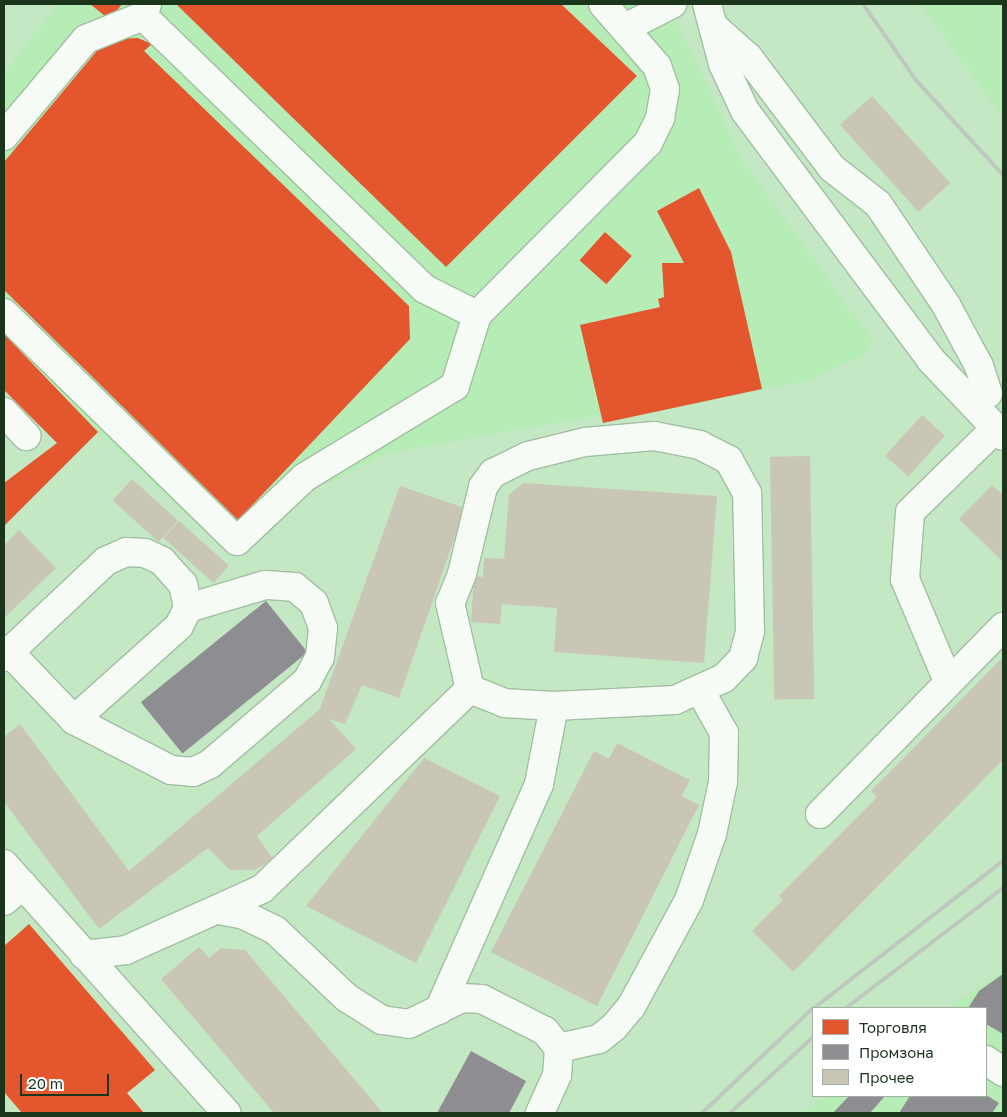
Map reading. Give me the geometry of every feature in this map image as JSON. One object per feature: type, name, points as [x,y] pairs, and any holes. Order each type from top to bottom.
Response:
[{"type":"street","points":[[4,313],[237,541],[305,477],[455,386],[477,315],[648,143],[660,118],[665,89],[657,66],[627,28],[603,4]]},
{"type":"street","points":[[627,28],[672,4]]},
{"type":"street","points":[[4,136],[86,39],[145,10],[425,290],[477,315]]},
{"type":"street","points":[[710,15],[748,57],[832,168],[878,204],[946,305],[979,366],[988,394]]},
{"type":"street","points":[[710,15],[744,111],[931,360],[999,432],[910,512],[904,579],[948,681]]},
{"type":"street","points":[[4,412],[26,436]]},
{"type":"street","points":[[654,436],[700,446],[729,460],[747,492],[750,631],[743,658],[724,678],[702,692],[675,700],[554,706],[504,702],[470,689],[450,603],[462,574],[484,487],[493,473],[528,456],[585,442],[654,436]]},
{"type":"street","points":[[74,720],[179,626],[188,608],[183,584],[162,561],[145,553],[126,552],[106,561],[7,656],[74,720],[171,770],[193,772],[210,764],[307,681],[320,657],[323,628],[314,603],[295,587],[266,585],[188,608]]},
{"type":"street","points":[[820,814],[948,681],[1003,627]]},
{"type":"street","points":[[84,955],[126,950],[219,910],[262,889],[470,689]]},
{"type":"street","points":[[559,1048],[599,1039],[614,1027],[631,1007],[689,900],[712,834],[723,782],[724,733],[702,692]]},
{"type":"street","points":[[439,1010],[539,784],[554,706]]},
{"type":"street","points":[[4,864],[13,893],[84,955],[227,1113]]},
{"type":"street","points":[[219,910],[244,915],[275,930],[347,998],[382,1020],[408,1024],[462,998],[482,999],[545,1031],[559,1048],[557,1074],[540,1113]]},
{"type":"street","points":[[987,1061],[1003,1072]]},
{"type":"shaded area","points":[[58,4],[668,4],[743,161],[873,341],[865,355],[810,380],[603,423],[600,415],[389,453],[310,492],[235,559],[98,432],[4,334],[4,73]]},
{"type":"shaded area","points":[[920,4],[1003,4],[1003,118]]},
{"type":"shaded area","points":[[1003,970],[1003,1113],[802,1113],[825,1097],[987,1097],[987,1007],[950,1007]]},
{"type":"building: Торговля","points":[[90,4],[122,4],[110,20]]},
{"type":"building: Торговля","points":[[176,4],[561,4],[637,76],[446,267]]},
{"type":"building: Торговля","points":[[138,38],[152,44],[144,51],[409,306],[410,339],[238,520],[4,290],[4,162],[101,46],[116,39]]},
{"type":"building: Торговля","points":[[699,188],[731,252],[762,389],[603,423],[580,325],[660,307],[658,299],[664,297],[662,263],[684,263],[657,211]]},
{"type":"building: Торговля","points":[[605,232],[632,256],[606,284],[580,260]]},
{"type":"building: Торговля","points":[[4,334],[98,432],[4,526],[4,483],[57,443],[4,390]]},
{"type":"building: Торговля","points":[[29,924],[155,1070],[127,1093],[144,1113],[22,1113],[4,1092],[4,946]]},
{"type":"building: Промзона","points":[[266,601],[308,652],[182,754],[141,702]]},
{"type":"building: Промзона","points":[[1003,974],[1003,1034],[987,1025],[987,1007],[969,1007],[979,991]]},
{"type":"building: Промзона","points":[[471,1051],[526,1081],[509,1113],[437,1113]]},
{"type":"building: Промзона","points":[[987,1096],[999,1103],[992,1113],[899,1113],[909,1097]]},
{"type":"building: Промзона","points":[[848,1097],[884,1097],[870,1113],[833,1113]]},
{"type":"building: Прочее","points":[[872,96],[950,183],[918,212],[840,125]]},
{"type":"building: Прочее","points":[[922,415],[945,436],[908,477],[885,456]]},
{"type":"building: Прочее","points":[[810,456],[814,699],[774,700],[770,457]]},
{"type":"building: Прочее","points":[[132,479],[178,520],[159,542],[113,501]]},
{"type":"building: Прочее","points":[[523,483],[717,496],[704,663],[554,652],[557,608],[502,604],[500,624],[471,622],[474,576],[483,577],[484,558],[504,559],[509,495]]},
{"type":"building: Прочее","points":[[992,485],[1003,495],[1003,562],[959,519]]},
{"type":"building: Прочее","points":[[400,486],[465,508],[399,698],[362,685],[345,724],[329,719],[356,749],[257,836],[273,859],[255,870],[230,870],[208,848],[99,929],[4,802],[4,737],[20,724],[129,871],[320,709]]},
{"type":"building: Прочее","points":[[179,521],[229,566],[213,583],[164,538]]},
{"type":"building: Прочее","points":[[19,530],[56,568],[4,618],[4,545]]},
{"type":"building: Прочее","points":[[1003,657],[1003,760],[793,972],[752,931],[783,900],[779,896],[877,797],[871,791]]},
{"type":"building: Прочее","points":[[617,743],[690,780],[682,796],[699,805],[597,1006],[491,952],[594,751],[609,759]]},
{"type":"building: Прочее","points":[[424,758],[500,796],[416,963],[306,906]]},
{"type":"building: Прочее","points":[[199,947],[209,958],[221,948],[245,950],[383,1113],[274,1113],[161,979]]},
{"type":"railway","points":[[863,4],[916,80],[1003,175]]},
{"type":"railway","points":[[815,1007],[1003,861]]},
{"type":"railway","points":[[847,1007],[1003,888]]},
{"type":"railway","points":[[702,1113],[812,1009]]},
{"type":"railway","points":[[730,1113],[812,1038]]}]
